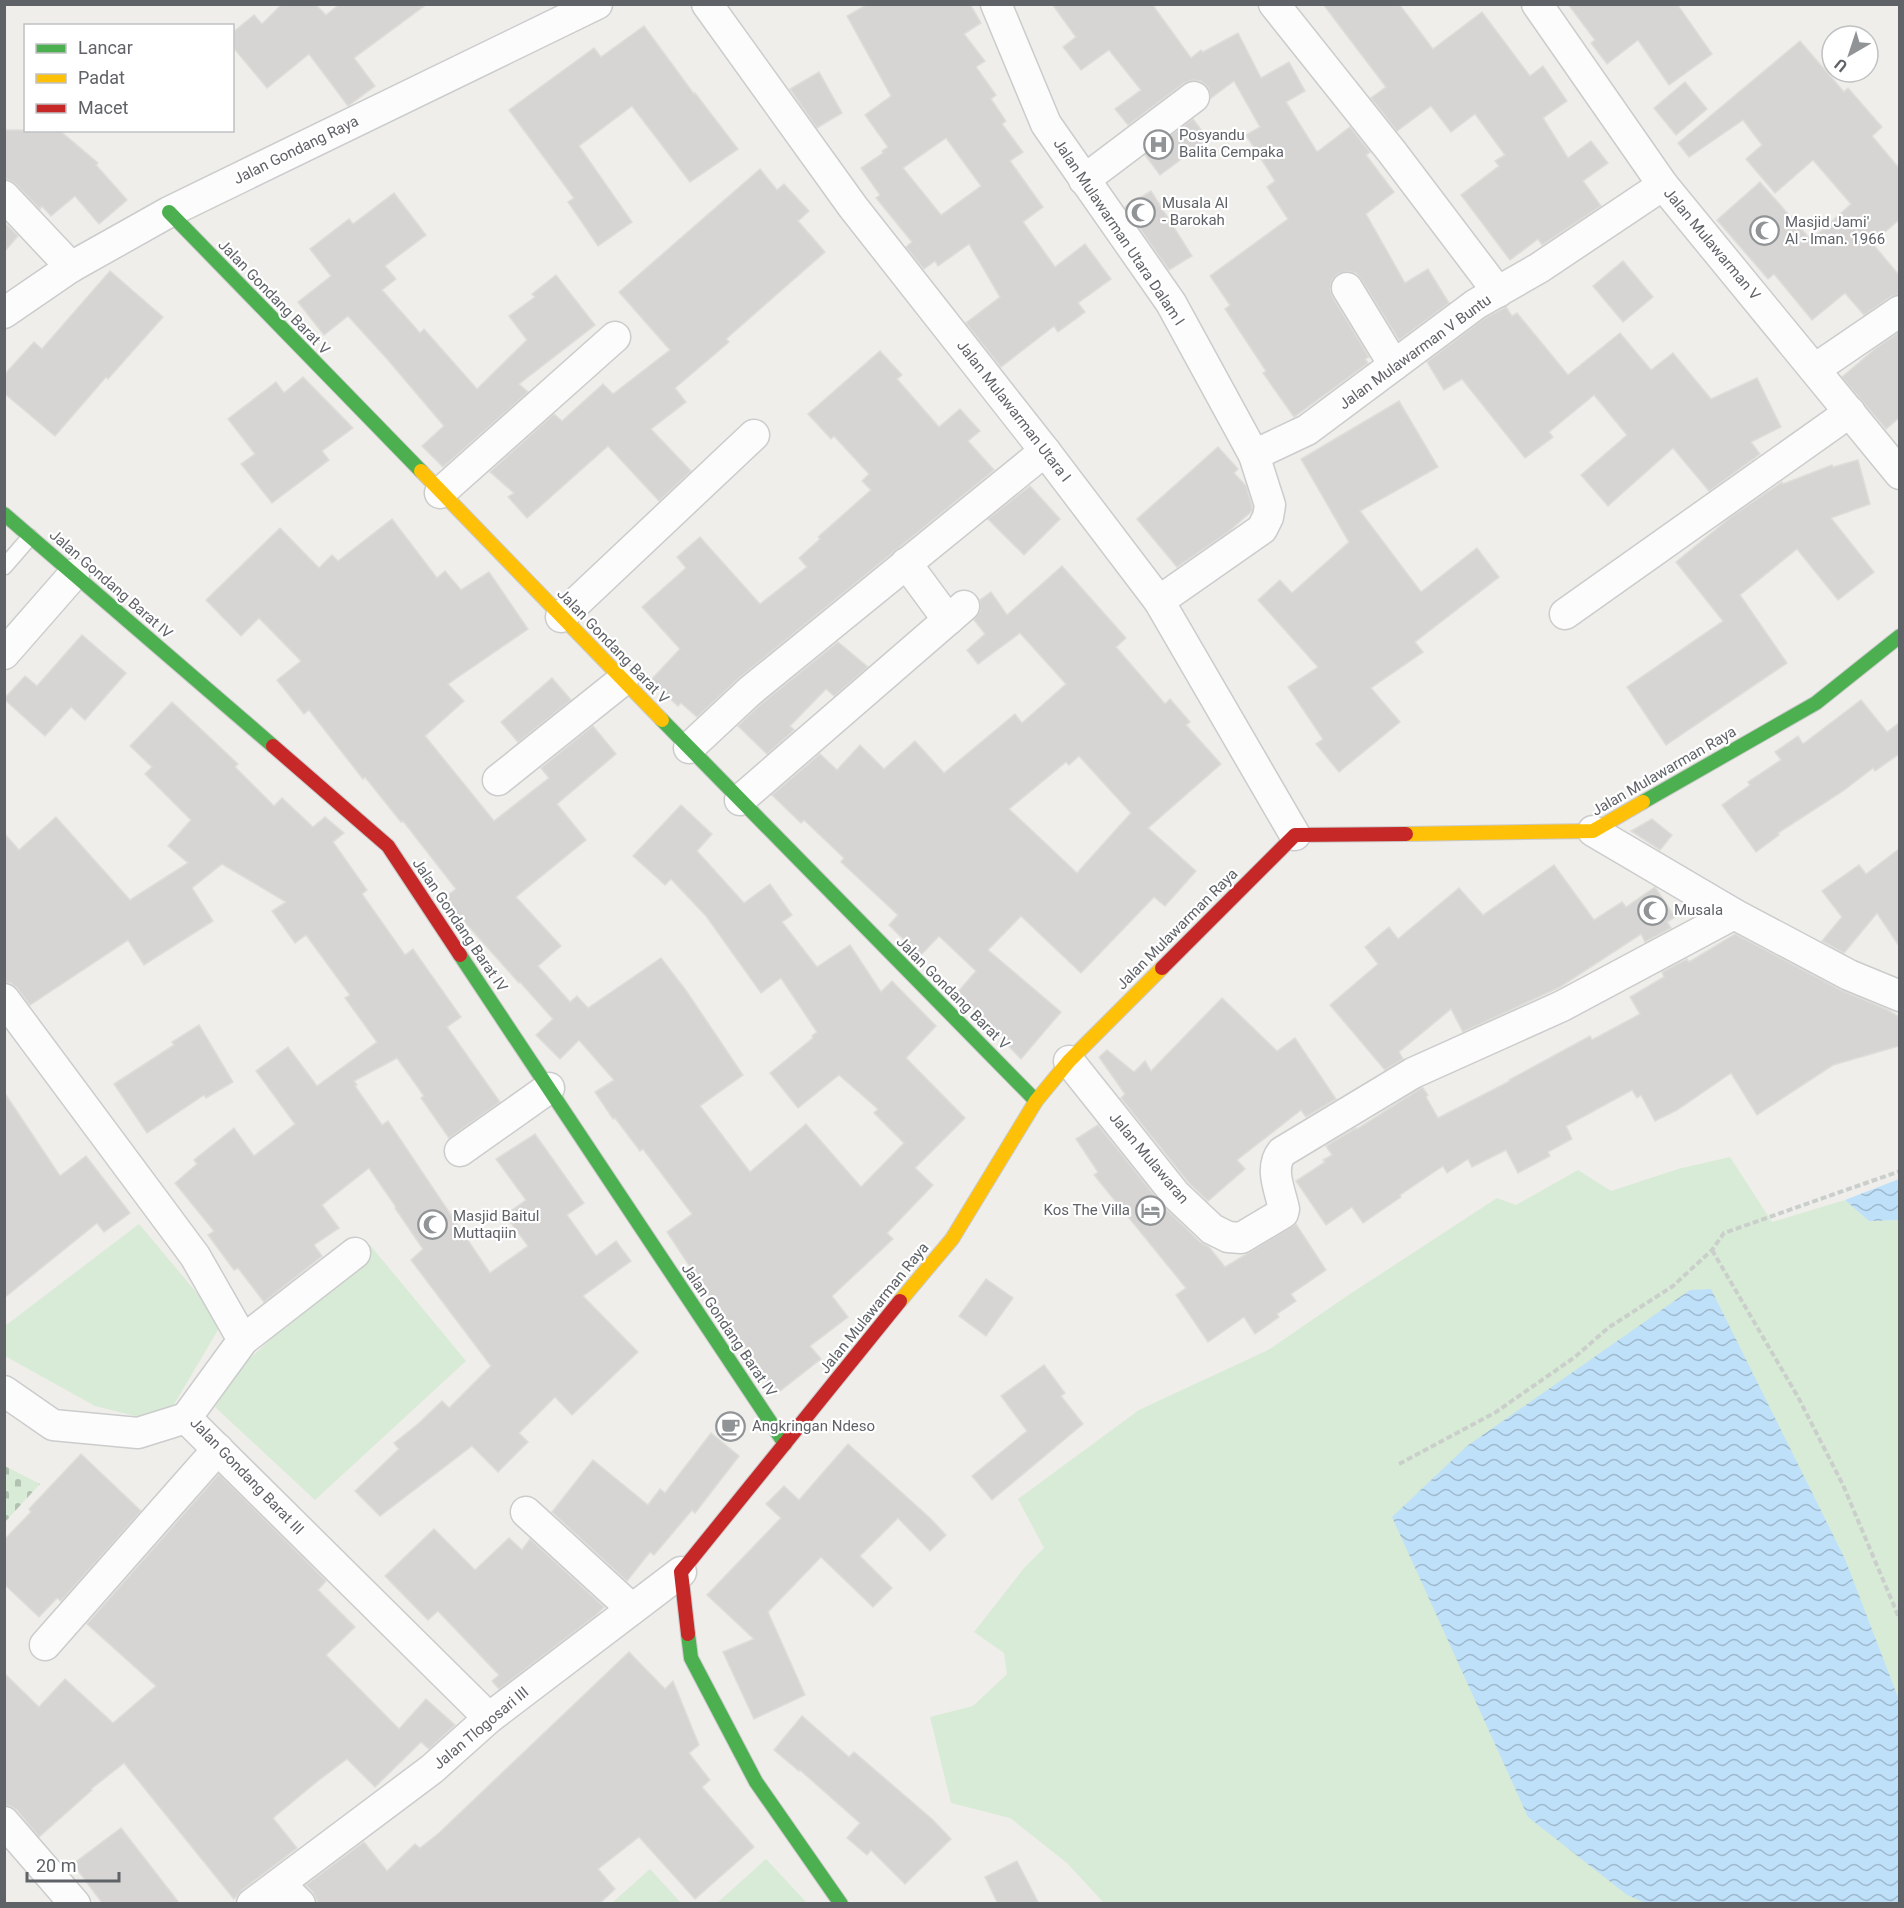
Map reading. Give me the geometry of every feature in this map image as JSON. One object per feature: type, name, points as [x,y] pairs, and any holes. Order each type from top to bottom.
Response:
[{"type":"street","name":"Jalan Gondang Raya","points":[[4,313],[71,267],[169,212],[597,4]]},
{"type":"street","name":"Jalan Mulawarman Utara I","points":[[707,4],[853,207],[1046,450],[1159,601],[1294,835]]},
{"type":"street","name":"Jalan Mulawarman Utara Dalam I","points":[[996,4],[1046,124],[1171,303],[1254,455],[1270,505],[1268,517],[1262,529],[1159,601]]},
{"type":"street","points":[[1274,4],[1392,152],[1498,292]]},
{"type":"street","name":"Jalan Mulawarman V","points":[[1537,4],[1663,185],[1899,474]]},
{"type":"street","points":[[1084,180],[1194,97]]},
{"type":"street","name":"Jalan Mulawarman V Buntu","points":[[1254,455],[1308,430],[1476,304],[1539,268],[1663,185]]},
{"type":"street","points":[[4,196],[71,267]]},
{"type":"street","name":"Jalan Gondang Barat V","points":[[169,212],[440,493],[1036,1101]]},
{"type":"street","points":[[1347,288],[1394,365]]},
{"type":"street","points":[[1815,369],[1899,311]]},
{"type":"street","points":[[440,493],[615,337]]},
{"type":"street","points":[[1564,614],[1850,412]]},
{"type":"street","points":[[561,617],[754,435]]},
{"type":"street","points":[[689,748],[750,691],[1046,450]]},
{"type":"street","name":"Jalan Gondang Barat IV","points":[[4,514],[388,846],[785,1444]]},
{"type":"street","points":[[740,800],[956,613],[906,563]]},
{"type":"street","points":[[4,654],[74,574]]},
{"type":"street","name":"Jalan Mulawarman Raya","points":[[681,1572],[952,1239],[1036,1101],[1069,1061],[1294,835],[1593,831],[1816,703],[1899,636]]},
{"type":"street","points":[[498,780],[623,680]]},
{"type":"street","points":[[1593,831],[1734,914],[1849,975],[1899,996]]},
{"type":"street","name":"Jalan Mulawaran","points":[[1069,1061],[1176,1195],[1212,1229],[1228,1237],[1241,1238],[1283,1213],[1275,1167],[1282,1152],[1413,1073],[1562,1006],[1734,914]]},
{"type":"street","points":[[4,999],[195,1256],[243,1340]]},
{"type":"street","points":[[460,1151],[549,1088]]},
{"type":"street","name":"Jalan Gondang Barat III","points":[[355,1252],[243,1340],[186,1418],[489,1718]]},
{"type":"street","points":[[4,1391],[53,1425],[138,1433],[186,1418]]},
{"type":"street","points":[[45,1645],[218,1449]]},
{"type":"street","points":[[526,1512],[632,1609]]},
{"type":"street","points":[[681,1572],[691,1658],[756,1782],[841,1904]]},
{"type":"street","name":"Jalan Tlogosari III","points":[[252,1904],[290,1894],[489,1718],[681,1572]]},
{"type":"street","points":[[4,1822],[75,1904]]},
{"type":"lane","points":[[4,567],[30,537]]},
{"type":"path","points":[[1399,1464],[1496,1412],[1575,1357],[1608,1328],[1673,1286],[1712,1250],[1724,1233],[1899,1171]]},
{"type":"path","points":[[1712,1250],[1798,1397],[1833,1465],[1899,1620]]},
{"type":"green space","points":[[1730,1157],[1772,1222],[1845,1200],[1869,1221],[1899,1220],[1899,1903],[1104,1903],[1067,1863],[1010,1818],[951,1803],[930,1717],[973,1706],[1007,1674],[1004,1653],[974,1632],[1024,1568],[1044,1548],[1018,1499],[1139,1410],[1268,1350],[1497,1198],[1516,1205],[1578,1170],[1611,1191],[1678,1169]]},
{"type":"green space","points":[[139,1224],[222,1323],[163,1423],[95,1406],[5,1356],[5,1326]]},
{"type":"green space","points":[[370,1245],[466,1361],[315,1500],[215,1407],[241,1367]]},
{"type":"green space","points":[[5,1466],[40,1484],[4,1522]]},
{"type":"green space","points":[[766,1859],[807,1903],[717,1903]]},
{"type":"green space","points":[[650,1869],[681,1903],[612,1903]]},
{"type":"water","points":[[1899,1179],[1899,1220],[1869,1221],[1845,1200]]},
{"type":"water","points":[[1711,1289],[1845,1559],[1899,1700],[1899,1903],[1648,1904],[1627,1895],[1528,1817],[1392,1517],[1467,1446],[1690,1290]]},
{"type":"building","points":[[282,4],[315,4],[326,15],[340,4],[427,4],[354,58],[375,86],[348,106],[309,54],[267,88],[234,48],[234,31],[254,15],[262,24]]},
{"type":"building","points":[[868,4],[970,4],[981,23],[964,34],[985,61],[976,67],[996,95],[991,99],[1006,121],[1002,124],[1023,152],[1010,161],[1043,207],[1023,222],[1055,267],[1085,244],[1111,279],[1078,303],[1085,312],[1058,332],[1054,326],[1001,367],[966,323],[1000,297],[969,244],[938,266],[935,261],[924,269],[906,247],[912,242],[876,198],[880,195],[861,168],[888,147],[865,115],[891,96],[847,16]],"holes":[[[946,138],[981,186],[941,215],[903,168]]]},
{"type":"building","points":[[1052,4],[1152,4],[1191,58],[1201,50],[1203,52],[1238,33],[1261,78],[1289,62],[1305,91],[1286,102],[1317,152],[1350,127],[1370,152],[1366,155],[1394,192],[1366,214],[1405,283],[1428,269],[1449,303],[1399,340],[1356,273],[1347,271],[1338,274],[1332,280],[1330,289],[1332,296],[1369,357],[1365,359],[1368,363],[1294,417],[1263,373],[1266,371],[1225,309],[1230,305],[1210,276],[1288,219],[1267,187],[1275,181],[1246,135],[1260,127],[1234,81],[1211,98],[1208,87],[1201,81],[1192,80],[1184,83],[1128,125],[1115,109],[1141,90],[1109,50],[1081,70],[1063,47],[1076,37]]},
{"type":"building","points":[[1323,4],[1399,4],[1433,49],[1482,12],[1530,76],[1543,66],[1567,101],[1543,118],[1568,158],[1591,141],[1608,163],[1583,181],[1601,206],[1542,245],[1538,239],[1510,260],[1461,195],[1499,166],[1495,161],[1505,155],[1475,114],[1451,132],[1431,106],[1397,131],[1371,98],[1386,87]]},
{"type":"building","points":[[1568,4],[1677,4],[1712,54],[1669,85],[1638,40],[1607,64],[1591,43],[1595,40]]},
{"type":"building","points":[[644,26],[738,149],[690,182],[632,106],[579,146],[632,222],[598,246],[568,202],[574,198],[509,110],[594,48],[601,57]]},
{"type":"building","points":[[1800,41],[1820,64],[1820,84],[1837,84],[1844,92],[1848,88],[1882,127],[1872,136],[1899,168],[1899,220],[1872,243],[1899,275],[1899,294],[1890,297],[1864,315],[1845,293],[1812,320],[1774,274],[1768,279],[1717,220],[1760,182],[1811,240],[1851,204],[1813,160],[1775,193],[1746,159],[1762,145],[1743,120],[1689,157],[1678,143]]},
{"type":"building","points":[[819,72],[842,113],[817,128],[790,89]]},
{"type":"building","points":[[1685,82],[1707,109],[1676,135],[1654,108]]},
{"type":"building","points":[[1193,119],[1208,139],[1160,175],[1145,155]]},
{"type":"building","points":[[4,130],[61,132],[98,163],[96,165],[127,200],[99,224],[75,196],[51,216],[42,206],[40,209],[16,184],[4,179]]},
{"type":"building","points":[[760,169],[777,190],[784,184],[809,211],[798,221],[825,252],[726,339],[729,342],[675,388],[686,402],[651,429],[691,471],[659,501],[608,446],[527,518],[508,497],[514,493],[490,472],[554,414],[562,421],[603,384],[613,394],[670,350],[619,292]]},
{"type":"building","points":[[1151,191],[1192,256],[1169,270],[1125,207]]},
{"type":"building","points":[[394,193],[426,235],[385,266],[396,279],[382,290],[420,333],[424,329],[477,389],[527,340],[509,316],[535,297],[532,294],[556,275],[595,325],[519,384],[528,392],[443,467],[422,446],[444,426],[388,360],[348,316],[324,335],[298,302],[331,276],[310,249],[349,219],[353,224]]},
{"type":"building","points":[[4,222],[18,236],[4,252]]},
{"type":"building","points":[[1623,261],[1653,297],[1623,322],[1593,286]]},
{"type":"building","points":[[110,271],[163,317],[108,379],[106,377],[55,436],[4,393],[4,375],[34,342],[42,349]]},
{"type":"building","points":[[1506,307],[1512,316],[1517,313],[1568,375],[1620,333],[1651,370],[1673,353],[1711,399],[1757,378],[1781,427],[1751,442],[1760,454],[1709,491],[1673,448],[1608,506],[1581,475],[1627,435],[1594,395],[1549,432],[1553,437],[1525,458],[1462,379],[1444,390],[1427,362],[1485,318]]},
{"type":"building","points":[[1899,332],[1899,418],[1886,429],[1842,377]]},
{"type":"building","points":[[880,351],[902,375],[897,379],[939,427],[960,409],[980,431],[968,441],[994,470],[739,678],[697,717],[681,703],[678,706],[650,681],[680,649],[642,607],[686,568],[677,557],[700,537],[760,604],[807,567],[799,558],[820,539],[818,537],[871,490],[862,481],[869,474],[834,436],[831,439],[808,414]]},
{"type":"building","points":[[303,377],[353,428],[322,451],[329,460],[272,503],[241,464],[255,454],[228,419],[276,382],[284,393]]},
{"type":"building","points":[[1399,401],[1438,467],[1360,511],[1421,592],[1477,548],[1499,577],[1415,642],[1423,652],[1371,688],[1400,722],[1339,772],[1316,744],[1323,739],[1288,687],[1318,667],[1258,600],[1280,580],[1292,593],[1349,542],[1301,459]]},
{"type":"building","points":[[1218,447],[1238,469],[1234,473],[1246,486],[1252,511],[1228,532],[1177,567],[1137,519]]},
{"type":"building","points":[[1858,460],[1870,504],[1831,518],[1874,572],[1838,600],[1797,549],[1740,595],[1787,663],[1666,745],[1627,687],[1723,621],[1676,562],[1731,517],[1782,482],[1783,484],[1832,465],[1833,467]]},
{"type":"building","points":[[1030,486],[1060,519],[1024,555],[988,519]]},
{"type":"building","points":[[392,519],[437,578],[445,571],[461,590],[489,572],[528,629],[448,684],[464,701],[425,736],[494,821],[549,778],[541,768],[593,726],[616,754],[557,804],[586,840],[516,897],[561,946],[538,966],[570,1002],[577,996],[588,1008],[661,958],[685,989],[743,1075],[700,1106],[750,1172],[806,1124],[861,1187],[904,1143],[874,1113],[878,1109],[839,1075],[798,1108],[770,1073],[813,1038],[812,1036],[817,1032],[781,978],[761,993],[706,916],[671,879],[665,885],[633,856],[681,805],[712,834],[697,851],[744,903],[770,884],[792,915],[782,922],[817,967],[850,945],[881,992],[892,981],[936,1026],[906,1058],[965,1118],[915,1168],[933,1185],[887,1233],[893,1239],[832,1296],[848,1317],[810,1346],[821,1359],[775,1395],[667,1232],[692,1214],[643,1149],[640,1151],[615,1118],[613,1119],[595,1092],[614,1080],[579,1040],[560,1059],[536,1035],[553,1019],[461,918],[459,919],[445,897],[456,889],[403,821],[401,822],[365,777],[363,779],[309,710],[304,714],[277,680],[301,661],[259,618],[241,636],[206,600],[280,528],[319,568],[332,555],[338,561]]},
{"type":"building","points":[[1062,566],[1126,638],[1116,647],[1165,704],[1170,699],[1190,722],[1186,725],[1221,764],[1148,828],[1196,871],[1165,906],[1154,897],[1081,973],[1021,916],[988,950],[1061,1012],[1021,1059],[957,993],[976,971],[939,936],[920,956],[889,925],[898,915],[841,862],[844,858],[804,820],[801,823],[772,795],[820,754],[837,770],[860,745],[884,769],[915,741],[944,773],[1015,714],[1022,723],[1066,684],[1020,633],[978,664],[967,650],[985,634],[974,620],[980,611],[980,600],[991,592],[1007,615]],"holes":[[[1079,756],[1131,813],[1077,873],[1009,809],[1066,762],[1069,765]]]},
{"type":"building","points":[[82,635],[126,673],[85,720],[71,707],[45,736],[4,699],[25,676],[37,686]]},
{"type":"building","points":[[838,642],[868,667],[834,696],[826,689],[790,726],[794,730],[767,754],[738,726],[761,704]]},
{"type":"building","points":[[552,678],[571,700],[518,742],[501,722]]},
{"type":"building","points":[[1861,700],[1887,732],[1899,723],[1899,754],[1875,771],[1873,768],[1843,791],[1778,833],[1779,835],[1756,852],[1722,805],[1750,785],[1748,782],[1781,760],[1775,752],[1798,736],[1803,744]]},
{"type":"building","points":[[172,702],[238,764],[235,767],[274,806],[282,798],[313,827],[325,817],[344,833],[333,842],[367,890],[362,894],[405,955],[413,949],[461,1017],[447,1027],[500,1102],[449,1138],[421,1098],[424,1096],[397,1058],[354,1081],[357,1085],[355,1086],[382,1125],[388,1121],[490,1273],[528,1246],[505,1215],[526,1200],[496,1159],[535,1134],[584,1203],[567,1215],[596,1256],[616,1241],[631,1261],[583,1296],[638,1352],[572,1415],[555,1397],[519,1433],[528,1442],[498,1472],[472,1446],[380,1516],[355,1491],[399,1449],[394,1443],[442,1401],[449,1408],[491,1366],[411,1260],[423,1249],[369,1168],[322,1205],[339,1228],[314,1245],[322,1256],[264,1302],[238,1268],[234,1270],[208,1235],[214,1231],[175,1183],[197,1164],[194,1160],[234,1128],[254,1156],[295,1124],[256,1071],[288,1047],[317,1086],[377,1042],[345,998],[350,995],[306,935],[295,943],[272,911],[286,902],[222,864],[192,888],[213,921],[144,965],[128,940],[30,1005],[17,988],[11,983],[4,982],[4,833],[19,850],[56,817],[130,900],[188,863],[168,846],[191,820],[145,774],[152,767],[130,746]]},
{"type":"building","points":[[1652,819],[1672,835],[1660,850],[1631,831]]},
{"type":"building","points":[[1899,849],[1899,946],[1877,913],[1844,953],[1822,941],[1842,917],[1822,891],[1859,865],[1866,874]]},
{"type":"building","points":[[1554,865],[1594,920],[1622,902],[1626,907],[1655,887],[1675,917],[1667,922],[1671,928],[1645,942],[1641,934],[1560,987],[1463,1032],[1451,1009],[1399,1052],[1403,1059],[1385,1070],[1330,1005],[1378,964],[1365,947],[1389,927],[1398,939],[1459,888],[1483,915]]},
{"type":"building","points":[[1735,934],[1841,990],[1899,1017],[1899,1046],[1833,1065],[1757,1115],[1731,1073],[1677,1110],[1655,1121],[1641,1095],[1637,1098],[1632,1090],[1566,1126],[1572,1139],[1548,1152],[1550,1156],[1518,1173],[1506,1150],[1472,1167],[1468,1159],[1447,1173],[1443,1166],[1363,1223],[1352,1207],[1326,1225],[1296,1181],[1332,1155],[1326,1146],[1421,1088],[1428,1095],[1426,1097],[1438,1118],[1590,1036],[1592,1040],[1640,1014],[1630,997],[1664,977],[1662,972],[1687,959],[1689,962]]},
{"type":"building","points":[[1222,998],[1277,1051],[1295,1038],[1336,1099],[1306,1117],[1301,1110],[1237,1160],[1245,1169],[1208,1201],[1189,1183],[1121,1098],[1125,1094],[1099,1057],[1107,1050],[1134,1072],[1145,1061],[1151,1071]]},
{"type":"building","points":[[199,1025],[233,1082],[206,1098],[204,1095],[147,1133],[114,1084],[174,1045],[172,1042]]},
{"type":"building","points":[[4,1092],[60,1176],[86,1156],[130,1213],[104,1232],[97,1223],[4,1298]]},
{"type":"building","points":[[1098,1125],[1163,1206],[1200,1242],[1209,1247],[1225,1267],[1296,1224],[1326,1270],[1291,1294],[1296,1301],[1277,1314],[1279,1317],[1255,1334],[1244,1317],[1208,1342],[1176,1295],[1186,1288],[1094,1175],[1098,1172],[1076,1139]]},
{"type":"building","points":[[986,1279],[1013,1298],[986,1336],[959,1316]]},
{"type":"building","points":[[1044,1365],[1065,1393],[1061,1396],[1083,1424],[992,1500],[972,1476],[1027,1431],[1001,1396]]},
{"type":"building","points":[[711,1433],[739,1456],[695,1513],[692,1510],[654,1555],[650,1552],[627,1581],[552,1512],[593,1460],[648,1505],[660,1489],[665,1493]]},
{"type":"building","points":[[848,1444],[946,1535],[930,1551],[898,1518],[860,1556],[892,1588],[873,1607],[821,1557],[768,1612],[805,1695],[754,1719],[723,1652],[754,1639],[707,1595],[781,1518],[766,1504],[784,1486],[799,1500]]},
{"type":"building","points":[[81,1454],[141,1511],[61,1601],[57,1598],[39,1617],[4,1584],[4,1540],[31,1512],[29,1509]]},
{"type":"building","points":[[219,1474],[326,1581],[318,1590],[355,1627],[326,1655],[399,1729],[426,1699],[455,1725],[429,1749],[421,1742],[375,1787],[347,1759],[319,1780],[273,1818],[297,1848],[242,1890],[234,1899],[124,1763],[91,1789],[39,1837],[17,1810],[4,1805],[4,1673],[39,1707],[65,1679],[113,1723],[156,1686],[87,1624]]},
{"type":"building","points":[[434,1529],[475,1570],[509,1538],[522,1550],[530,1539],[604,1607],[499,1689],[492,1681],[499,1675],[438,1611],[428,1620],[385,1576]]},
{"type":"building","points":[[629,1652],[665,1689],[673,1681],[699,1745],[689,1753],[710,1780],[702,1787],[754,1847],[695,1899],[639,1837],[598,1869],[615,1889],[599,1904],[319,1904],[313,1892],[306,1885],[364,1842],[387,1871],[415,1844],[420,1848],[439,1833]]},
{"type":"building","points":[[802,1716],[849,1757],[854,1752],[933,1820],[951,1839],[905,1884],[871,1850],[867,1855],[847,1838],[860,1823],[774,1750]]},
{"type":"building","points":[[121,1828],[180,1904],[103,1904],[73,1864]]},
{"type":"building","points":[[1017,1861],[1039,1904],[998,1904],[985,1877]]},
{"type":"traffic: fast","points":[[169,212],[421,471]]},
{"type":"traffic: fast","points":[[4,514],[273,746]]},
{"type":"traffic: fast","points":[[1643,802],[1816,703],[1900,636]]},
{"type":"traffic: fast","points":[[662,720],[1036,1101]]},
{"type":"traffic: fast","points":[[460,955],[785,1444]]},
{"type":"traffic: fast","points":[[688,1634],[691,1658],[756,1782],[841,1904]]},
{"type":"traffic: slow","points":[[421,471],[662,720]]},
{"type":"traffic: slow","points":[[1406,834],[1593,831],[1643,802]]},
{"type":"traffic: slow","points":[[900,1301],[952,1239],[1036,1101],[1069,1061],[1162,968]]},
{"type":"traffic: jam","points":[[273,746],[388,846],[460,955]]},
{"type":"traffic: jam","points":[[1162,968],[1295,835],[1406,834]]},
{"type":"traffic: jam","points":[[688,1634],[681,1572],[900,1301]]},
{"type":"place","name":"Posyandu Balita Cempaka","points":[[1158,144]]},
{"type":"place","name":"Musala Al - Barokah","points":[[1141,212]]},
{"type":"place","name":"Masjid Jami' Al - Iman. 1966","points":[[1764,231]]},
{"type":"place","name":"Musala","points":[[1653,910]]},
{"type":"place","name":"Kos The Villa","points":[[1151,1210]]},
{"type":"place","name":"Masjid Baitul Muttaqiin","points":[[432,1225]]},
{"type":"place","name":"Angkringan Ndeso","points":[[731,1426]]}]
